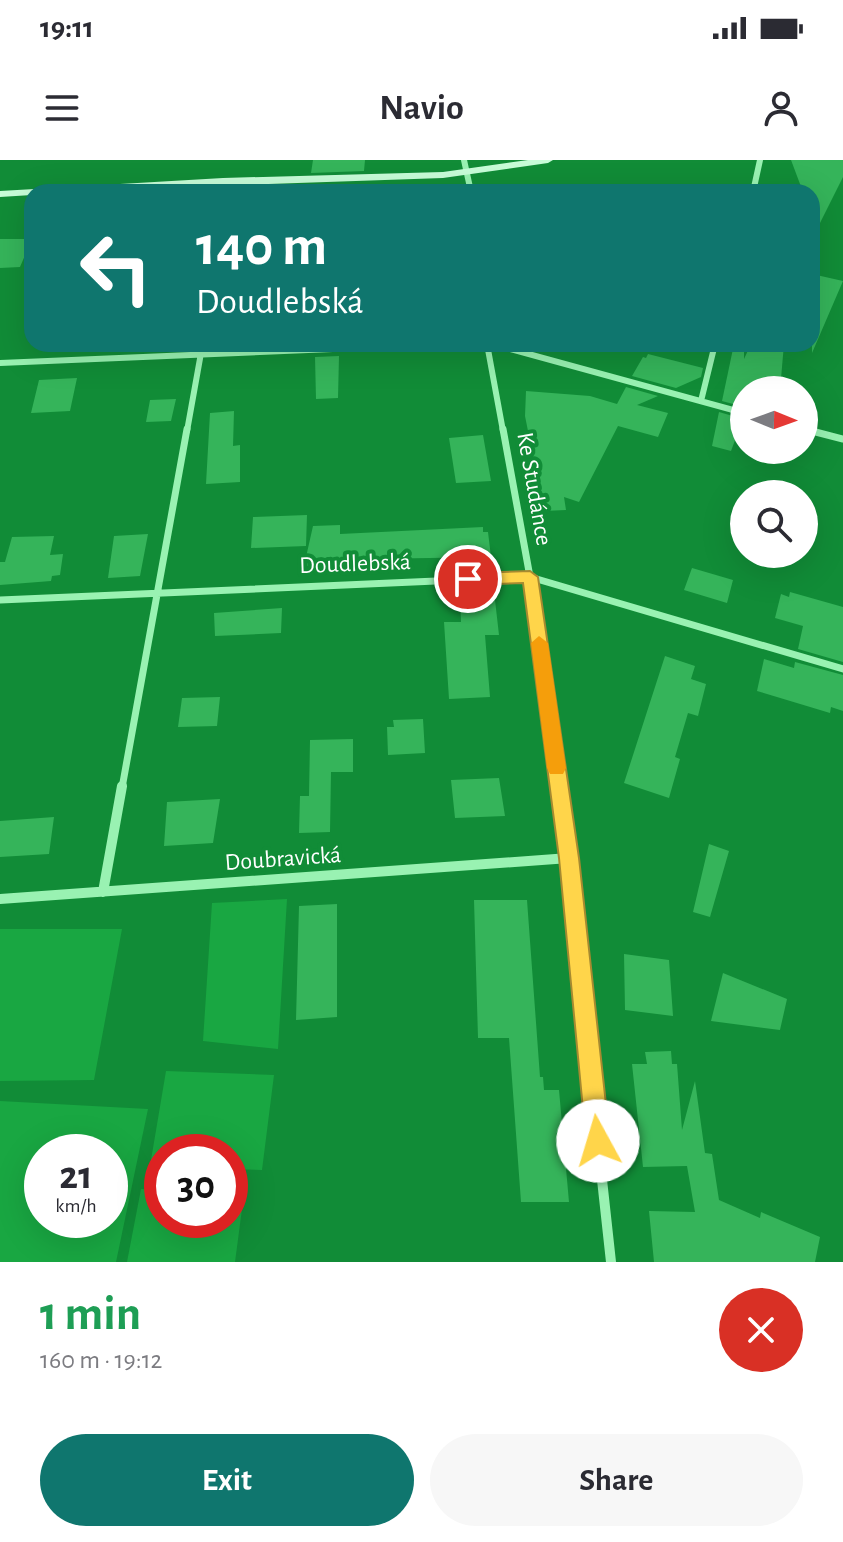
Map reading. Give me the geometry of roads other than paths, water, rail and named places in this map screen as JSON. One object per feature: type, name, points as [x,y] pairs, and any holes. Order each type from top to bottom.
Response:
[{"type":"main road","points":[[172,184],[467,173],[548,160]]},
{"type":"main road","points":[[0,194],[24,193]]},
{"type":"street","points":[[464,160],[469,184]]},
{"type":"street","points":[[755,184],[760,160]]},
{"type":"street","points":[[0,363],[235,352]]},
{"type":"street","name":"Ke Studánce","points":[[491,352],[530,577],[569,858],[611,1262]]},
{"type":"street","points":[[520,352],[730,409]]},
{"type":"street","points":[[701,401],[713,352]]},
{"type":"street","points":[[103,892],[201,353]]},
{"type":"street","points":[[818,433],[843,439]]},
{"type":"street","name":"Doudlebská","points":[[0,600],[530,577],[843,669]]},
{"type":"street","name":"Doubravická","points":[[0,899],[569,858]]}]
